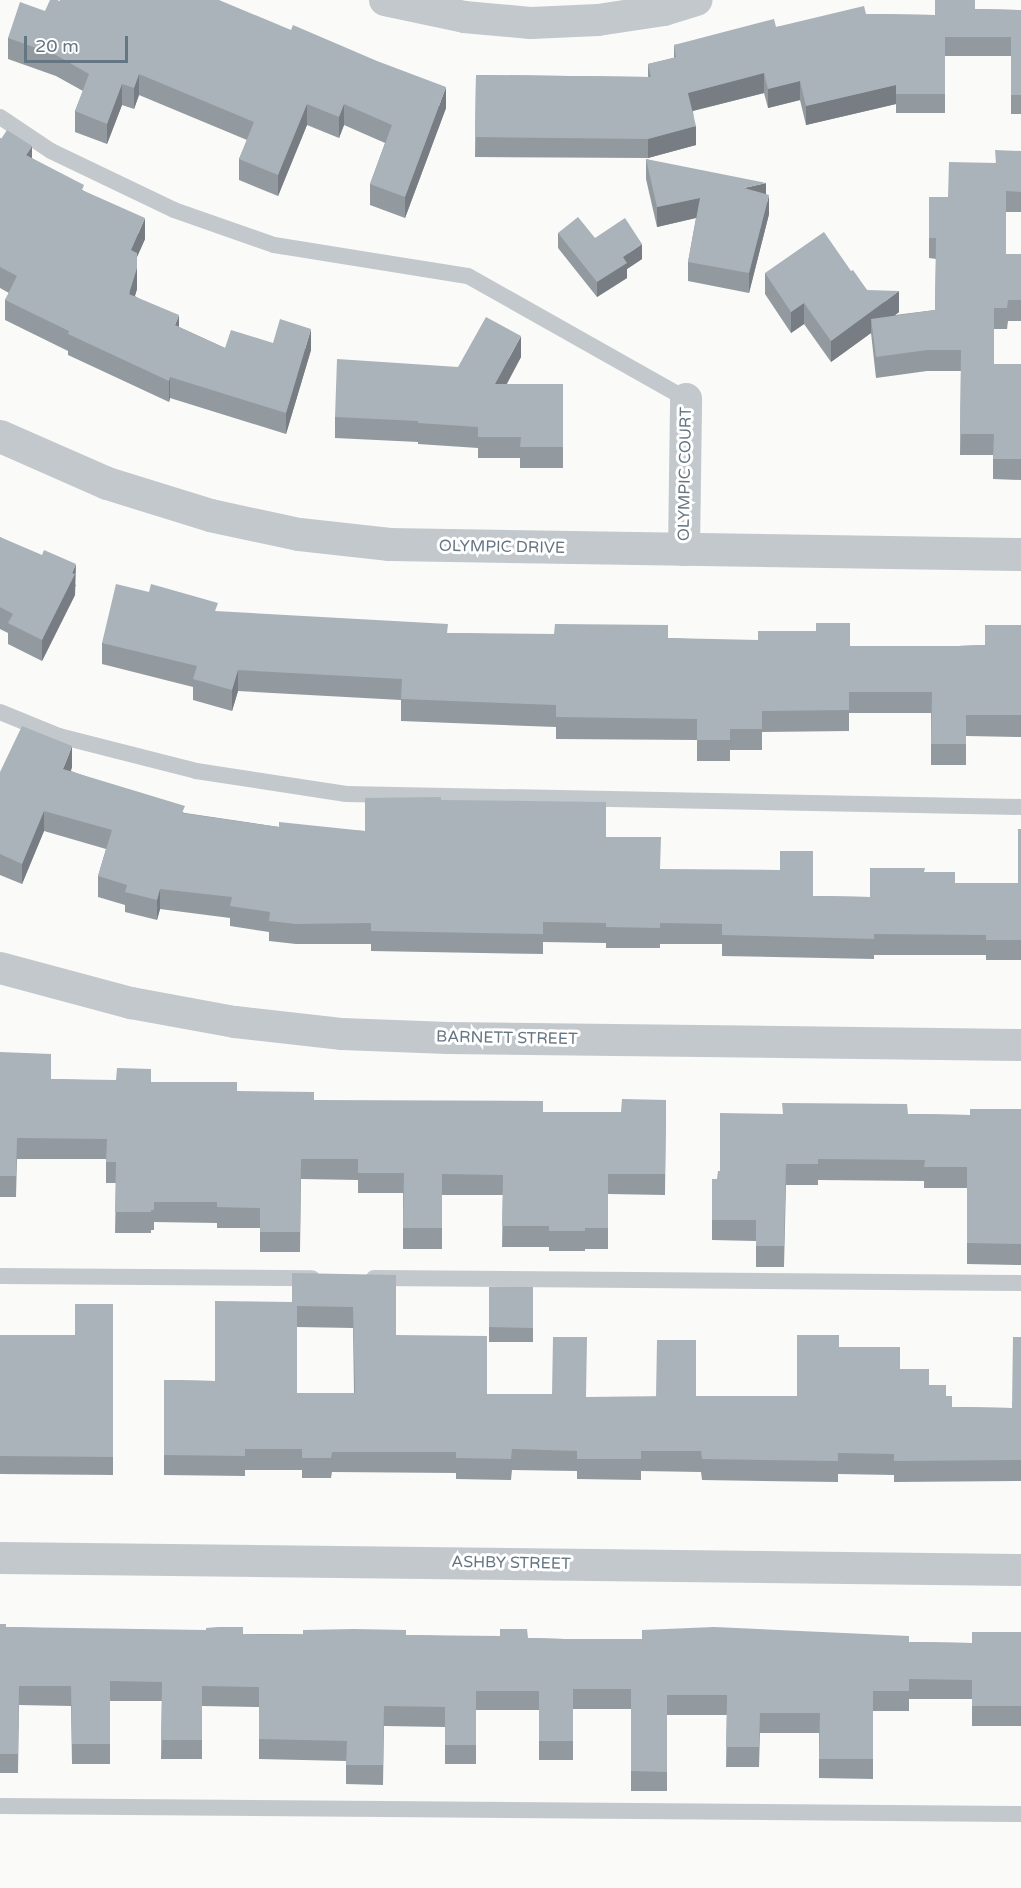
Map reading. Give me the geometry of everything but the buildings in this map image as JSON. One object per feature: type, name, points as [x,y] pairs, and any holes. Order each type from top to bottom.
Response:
[{"type":"street","points":[[385,0],[464,17],[531,23],[598,20],[664,10],[697,0]]},
{"type":"street","name":"OLYMPIC COURT","points":[[684,550],[686,399]]},
{"type":"street","name":"OLYMPIC DRIVE","points":[[0,436],[107,483],[210,515],[299,534],[389,544],[443,547],[1021,554]]},
{"type":"street","name":"BARNETT STREET","points":[[0,968],[131,1004],[236,1022],[342,1034],[448,1038],[1021,1045]]},
{"type":"street","name":"ASHBY STREET","points":[[0,1558],[1021,1570]]},
{"type":"lane","points":[[0,117],[51,152],[163,205],[263,241],[468,276],[686,399]]},
{"type":"lane","points":[[0,712],[59,736],[196,771],[346,794],[1021,807]]},
{"type":"lane","points":[[0,1276],[332,1278]]},
{"type":"lane","points":[[356,1278],[1021,1283]]},
{"type":"lane","points":[[0,1806],[1021,1814]]}]
